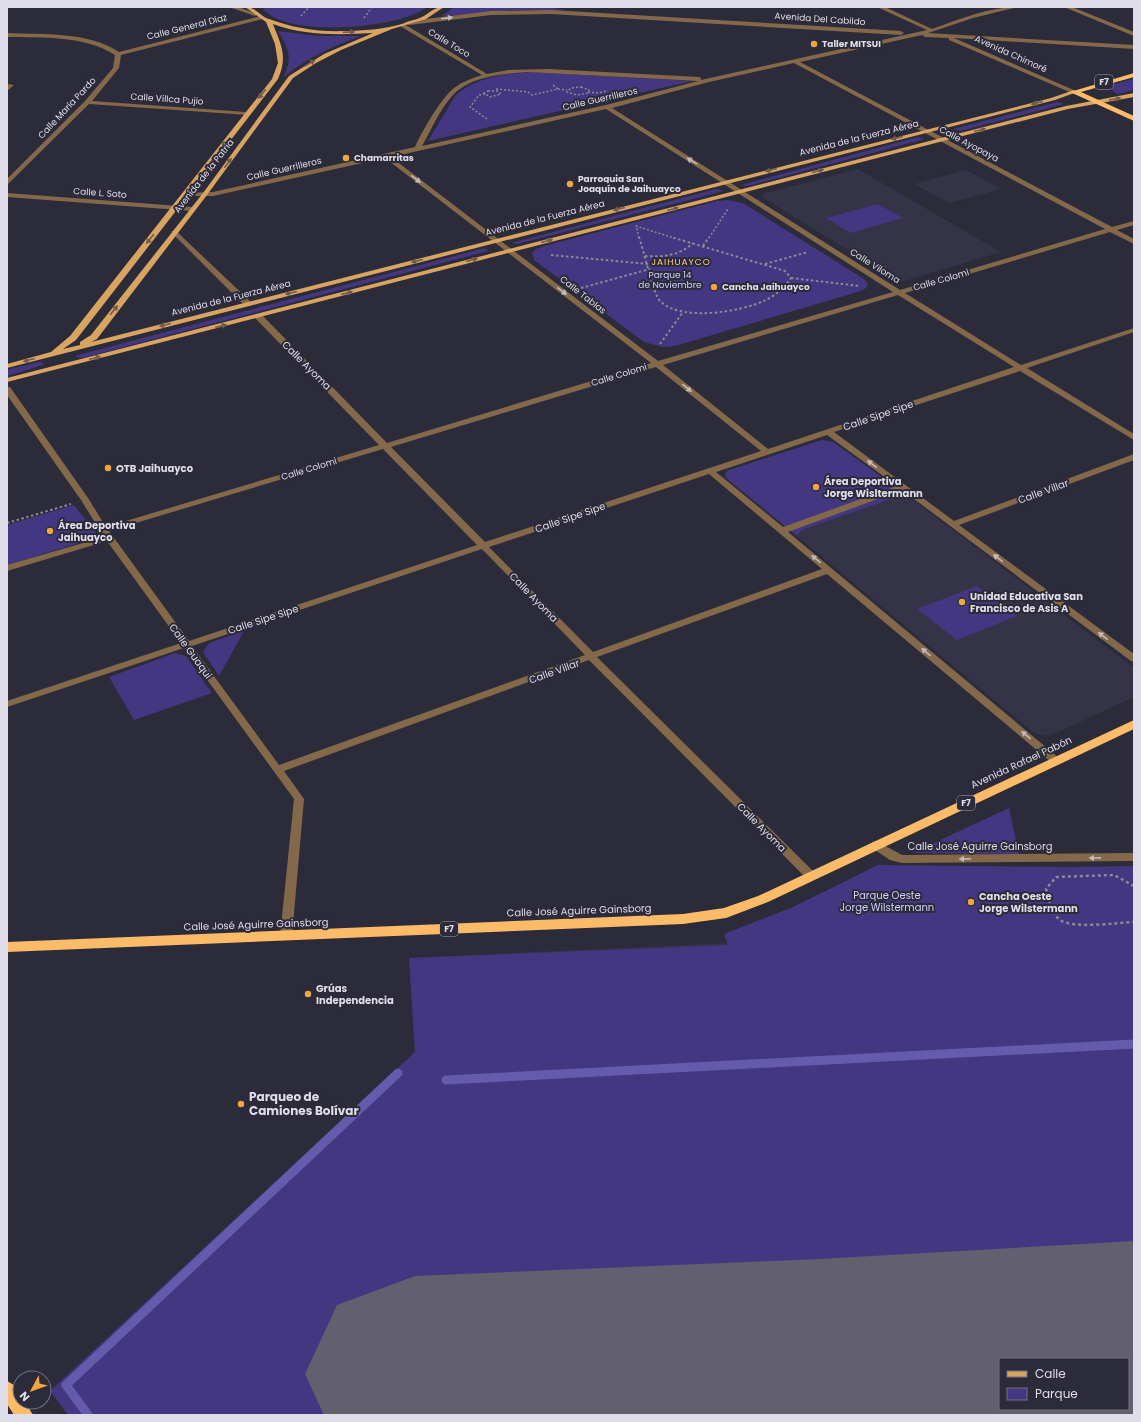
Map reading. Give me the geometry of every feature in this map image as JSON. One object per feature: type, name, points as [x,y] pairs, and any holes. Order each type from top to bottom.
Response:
[{"type":"highway","name":"Avenida de la Fuerza Aérea","points":[[1074,92],[1097,84],[1134,75]]},
{"type":"highway","name":"Avenida Chimoré","points":[[1074,92],[1134,120]]},
{"type":"highway","name":"Avenida Rafael Pabón","points":[[876,845],[1134,724]]},
{"type":"highway","name":"Calle José Aguirre Gainsborg","points":[[7,947],[683,919],[726,913],[764,899],[876,845]]},
{"type":"highway","points":[[7,1389],[24,1415]]},
{"type":"main road","points":[[248,7],[255,14],[269,22],[294,28],[324,32],[357,32],[390,28],[409,23],[432,14],[441,7]]},
{"type":"main road","name":"Avenida de la Patria","points":[[53,354],[73,338],[186,194],[246,114],[275,80],[281,63],[280,47],[269,22]]},
{"type":"main road","name":"Avenida de la Patria","points":[[57,368],[78,348],[94,337],[205,194],[291,77],[325,55],[390,28]]},
{"type":"main road","name":"Avenida de la Fuerza Aérea","points":[[7,366],[1074,92]]},
{"type":"main road","points":[[7,380],[1068,107],[1134,95]]},
{"type":"main road","points":[[102,326],[112,333],[134,334]]},
{"type":"street","points":[[232,7],[255,14]]},
{"type":"street","name":"Avenida Del Cabildo","points":[[564,7],[1134,42]]},
{"type":"street","name":"Avenida Chimoré","points":[[880,7],[1074,92]]},
{"type":"street","name":"Calle Guerrilleros","points":[[186,194],[205,194],[607,107],[708,80],[796,62],[931,30],[959,20],[1015,7]]},
{"type":"street","points":[[1067,7],[1134,34]]},
{"type":"street","name":"Avenida Del Cabildo","points":[[409,23],[491,13],[551,12],[1134,47]]},
{"type":"street","name":"Calle General Díaz","points":[[118,54],[261,18]]},
{"type":"street","name":"Calle Toco","points":[[402,25],[487,76]]},
{"type":"street","points":[[7,35],[86,40],[110,47],[118,54]]},
{"type":"street","name":"Calle María Pardo","points":[[7,183],[87,102],[116,68],[118,54]]},
{"type":"street","name":"Calle Ayopaya","points":[[796,62],[1134,242]]},
{"type":"street","points":[[418,148],[449,95],[468,83],[487,76],[508,72],[542,70],[708,80]]},
{"type":"street","points":[[7,84],[11,85],[7,89]]},
{"type":"street","name":"Calle Villca Pujio","points":[[87,102],[246,114]]},
{"type":"street","name":"Calle Viloma","points":[[607,107],[898,292],[1134,438]]},
{"type":"street","name":"Calle Tablas","points":[[386,155],[495,241],[657,364],[767,452]]},
{"type":"street","name":"Calle L. Soto","points":[[7,195],[192,209]]},
{"type":"street","name":"Calle Colomi","points":[[7,568],[106,534],[386,446],[898,292],[1134,223]]},
{"type":"street","points":[[174,232],[248,304]]},
{"type":"street","name":"Calle Ayoma","points":[[258,316],[485,546],[592,657],[811,876]]},
{"type":"street","name":"Calle Sipe Sipe","points":[[7,704],[1134,330]]},
{"type":"street","name":"Calle Guaqui","points":[[7,389],[85,500],[106,534],[299,799],[286,936]]},
{"type":"street","points":[[829,432],[1134,659]]},
{"type":"street","name":"Calle Villar","points":[[952,524],[1134,457]]},
{"type":"street","points":[[709,470],[1055,760]]},
{"type":"street","points":[[781,531],[903,487]]},
{"type":"street","name":"Calle Villar","points":[[278,769],[592,657],[829,570]]},
{"type":"street","name":"Calle José Aguirre Gainsborg","points":[[876,845],[894,857],[902,859],[1134,857]]},
{"type":"path","points":[[361,22],[372,7]]},
{"type":"path","points":[[552,85],[558,89]]},
{"type":"path","points":[[496,89],[528,92],[532,95],[558,89],[567,90],[578,87],[585,88],[589,91],[584,94],[577,95],[569,93],[567,90]]},
{"type":"path","points":[[484,94],[493,97],[501,94],[500,92],[493,90],[486,92],[479,95],[470,106],[490,120]]},
{"type":"path","points":[[703,246],[731,204]]},
{"type":"path","points":[[791,278],[779,293],[765,301],[727,311],[683,312],[662,305],[658,299],[636,226],[785,271],[791,278],[863,287]]},
{"type":"path","points":[[645,256],[669,256],[680,254],[687,250],[693,243]]},
{"type":"path","points":[[764,264],[811,251]]},
{"type":"path","points":[[546,255],[648,264]]},
{"type":"path","points":[[580,288],[650,269]]},
{"type":"path","points":[[660,344],[683,312]]},
{"type":"path","points":[[7,524],[85,500]]},
{"type":"path","points":[[1134,886],[1114,875],[1056,876],[1046,889],[1052,910],[1060,920],[1080,925],[1134,922]]},
{"type":"shaded area","points":[[858,169],[1001,252],[904,281],[898,281],[762,197],[762,194]]},
{"type":"shaded area","points":[[966,170],[1002,189],[949,203],[914,184]]},
{"type":"shaded area","name":"Unidad Educativa San Francisco de Asis A","points":[[897,497],[911,498],[1134,668],[1134,697],[1056,733],[1046,736],[1034,733],[797,536],[802,530]]},
{"type":"shaded area","points":[[1134,924],[1134,1415],[68,1415],[52,1394],[52,1389],[415,1052],[409,958]]},
{"type":"green space","points":[[262,7],[427,7],[413,15],[393,21],[369,25],[316,27],[293,24],[274,17]]},
{"type":"green space","points":[[454,7],[542,7],[568,10],[512,10],[442,16]]},
{"type":"green space","points":[[278,31],[318,36],[361,36],[320,53],[301,64],[283,78],[289,59],[285,43]]},
{"type":"green space","points":[[530,72],[692,81],[428,141],[455,96],[463,90],[480,81],[500,75]]},
{"type":"green space","points":[[1134,79],[1134,90],[1117,94],[1112,90],[1102,87]]},
{"type":"green space","points":[[1057,102],[1064,104],[960,131],[953,129]]},
{"type":"green space","points":[[918,137],[925,139],[748,186],[741,185]]},
{"type":"green space","points":[[716,189],[724,191],[517,244],[511,243]]},
{"type":"green space","name":"Parque 14 de Noviembre","points":[[728,200],[743,203],[864,279],[868,284],[866,288],[861,291],[675,346],[663,347],[644,342],[534,260],[532,253],[536,249],[544,246],[717,201]]},
{"type":"green space","points":[[878,204],[903,218],[851,233],[826,218]]},
{"type":"green space","points":[[485,248],[488,251],[82,358],[75,357],[78,355]]},
{"type":"green space","points":[[38,362],[43,363],[43,365],[7,376],[7,370]]},
{"type":"green space","name":"Área Deportiva Jorge Wisltermann","points":[[822,440],[833,442],[911,498],[897,497],[802,530],[797,536],[725,477],[726,472],[729,470]]},
{"type":"green space","name":"Área Deportiva Jaihuayco","points":[[74,505],[99,537],[7,565],[7,525]]},
{"type":"green space","points":[[977,586],[1017,616],[957,640],[917,609]]},
{"type":"green space","points":[[244,631],[219,676],[203,652],[209,643]]},
{"type":"green space","points":[[175,653],[186,656],[212,693],[134,720],[109,677]]},
{"type":"green space","points":[[1009,808],[1019,854],[912,853]]},
{"type":"green space","name":"Parque Oeste Jorge Wilstermann","points":[[878,865],[1067,867],[1134,866],[1134,1248],[403,1286],[401,1415],[68,1415],[52,1394],[52,1389],[415,1052],[409,958],[728,945],[724,934],[793,907]]},
{"type":"waterway","points":[[446,1080],[1134,1044]]},
{"type":"waterway","points":[[88,1415],[66,1385],[398,1073]]},
{"type":"taxiway","points":[[746,1415],[782,1375],[819,1356]]},
{"type":"runway","points":[[415,1374],[819,1356],[1134,1336]]},
{"type":"place","name":"Taller MITSUI","points":[[814,44]]},
{"type":"place","name":"Chamarritas","points":[[346,158]]},
{"type":"place","name":"Parroquia San Joaquín de Jaihuayco","points":[[570,184]]},
{"type":"place","name":"Cancha Jaihuayco","points":[[714,287]]},
{"type":"place","name":"OTB Jaihuayco","points":[[108,468]]},
{"type":"place","name":"Área Deportiva Jorge Wisltermann","points":[[816,487]]},
{"type":"place","name":"Área Deportiva Jaihuayco","points":[[50,531]]},
{"type":"place","name":"Unidad Educativa San Francisco de Asis A","points":[[962,602]]},
{"type":"place","name":"Cancha Oeste Jorge Wilstermann","points":[[971,902]]},
{"type":"place","name":"Grúas Independencia","points":[[308,994]]},
{"type":"place","name":"Parqueo de Camiones Bolívar","points":[[241,1104]]},
{"type":"district","name":"JAIHUAYCO","points":[[681,262]]}]
